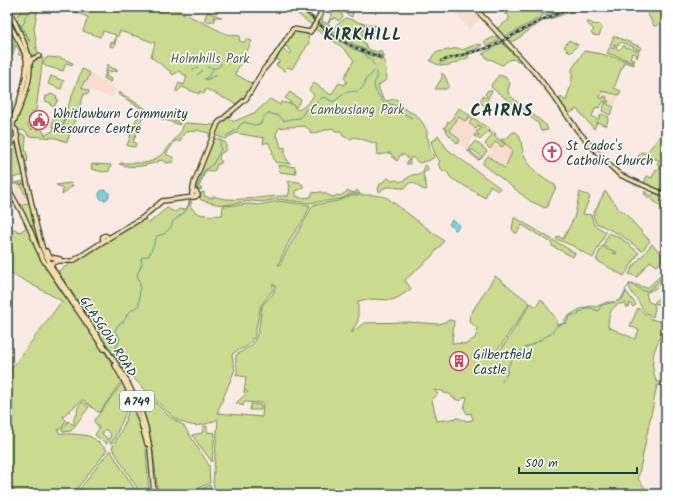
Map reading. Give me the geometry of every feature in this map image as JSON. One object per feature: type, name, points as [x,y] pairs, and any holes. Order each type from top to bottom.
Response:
[{"type":"main road","points":[[7,144],[13,142],[17,136],[13,124],[28,82],[30,63],[26,46],[8,7]]},
{"type":"main road","points":[[40,242],[47,254],[55,260],[70,262],[100,244],[105,239],[142,218],[162,201],[187,197],[193,194],[193,187],[218,123],[249,96],[264,69],[275,56],[292,29],[295,28],[310,32],[324,7]]},
{"type":"main road","points":[[474,7],[548,88],[577,130],[606,162],[620,175],[666,195]]},
{"type":"main road","points":[[7,19],[23,49],[26,65],[26,75],[21,96],[7,127],[13,127]]},
{"type":"main road","points":[[30,63],[32,59],[39,56]]},
{"type":"main road","name":"A749","points":[[17,136],[40,242],[49,263]]},
{"type":"main road","points":[[7,184],[7,192]]},
{"type":"main road","name":"A749","points":[[7,184],[10,193],[23,214],[38,251],[49,263]]},
{"type":"main road","points":[[7,195],[11,196],[15,201]]},
{"type":"main road","points":[[28,227],[32,228],[36,224]]},
{"type":"main road","points":[[49,263],[55,260]]},
{"type":"main road","points":[[54,271],[53,265],[55,260]]},
{"type":"main road","name":"GLASGOW ROAD","points":[[49,263],[125,377],[134,394],[148,439],[153,494]]},
{"type":"main road","name":"GLASGOW ROAD","points":[[49,263],[56,279],[114,364],[133,398],[143,427],[147,446],[153,494]]},
{"type":"shaded area","points":[[10,7],[22,7],[20,13],[15,18]]},
{"type":"shaded area","points":[[462,7],[471,7],[481,19],[469,29],[455,13]]},
{"type":"shaded area","points":[[90,73],[116,90],[112,98],[82,87],[84,80]]},
{"type":"shaded area","points":[[596,87],[619,96],[615,106],[599,99]]},
{"type":"shaded area","points":[[459,108],[489,129],[480,140],[474,137],[465,149],[450,137],[444,127],[447,125],[447,122],[450,122]]},
{"type":"shaded area","points":[[513,132],[516,132],[520,136],[507,171],[487,155],[492,151],[490,149],[498,138],[495,136],[496,134],[502,139],[506,139]]},
{"type":"shaded area","points":[[20,184],[29,202],[20,207],[9,185]]},
{"type":"green space","points":[[22,7],[38,7],[34,28],[37,48],[35,48],[37,49],[38,53],[36,55],[31,54],[19,27],[20,26],[18,26],[15,19],[18,22],[15,18],[20,13]],"holes":[[[19,23],[25,31],[30,42]]]},
{"type":"green space","name":"Holmhills Park","points":[[64,7],[171,7],[226,34],[240,36],[239,40],[244,43],[246,39],[252,41],[235,74],[253,84],[247,95],[236,104],[206,89],[204,94],[200,91],[199,94],[182,87],[177,92],[176,90],[179,83],[184,85],[187,77],[179,71],[173,75],[151,57],[155,43],[120,31],[114,47],[110,46],[111,42],[114,43],[116,35],[103,31],[100,37],[83,31],[88,17],[75,12],[75,10]]},
{"type":"green space","points":[[289,7],[298,7],[313,20],[318,14],[313,26]]},
{"type":"green space","points":[[324,7],[326,7],[322,21],[334,27],[346,18],[364,24],[364,26],[365,23],[371,25],[369,32],[371,33],[373,25],[380,27],[376,37],[373,36],[371,39],[364,37],[366,31],[363,30],[363,37],[367,48],[379,52],[380,50],[384,56],[349,42],[318,20]]},
{"type":"green space","points":[[332,7],[338,7],[343,17],[338,21],[336,18],[330,20],[328,23],[333,12]]},
{"type":"green space","points":[[341,7],[354,7],[352,17],[346,14]]},
{"type":"green space","points":[[511,7],[540,7],[542,9],[541,13],[543,16],[504,37],[496,29],[509,20],[509,16],[507,14],[505,15]]},
{"type":"green space","points":[[558,7],[568,7],[546,16],[543,14],[544,10]]},
{"type":"green space","points":[[577,7],[585,7],[547,20],[547,18]]},
{"type":"green space","points":[[644,7],[666,7],[666,19],[654,26]]},
{"type":"green space","points":[[207,12],[221,17],[214,17],[215,21],[204,21]]},
{"type":"green space","points":[[544,20],[514,41],[506,40]]},
{"type":"green space","points":[[586,22],[600,25],[602,28],[599,36],[591,33],[594,30]]},
{"type":"green space","name":"Cambuslang Park","points":[[318,24],[328,33],[353,49],[385,61],[387,79],[378,86],[382,97],[386,101],[396,99],[405,109],[416,115],[422,122],[427,131],[426,137],[428,138],[430,150],[434,156],[433,158],[419,163],[412,157],[410,159],[410,164],[406,164],[409,160],[405,155],[400,155],[397,161],[394,159],[395,157],[393,158],[391,153],[378,155],[377,144],[355,137],[350,139],[343,136],[341,131],[335,131],[333,128],[311,134],[310,130],[304,126],[279,128],[276,137],[278,137],[281,148],[285,147],[285,156],[290,164],[275,162],[273,152],[268,142],[263,144],[264,138],[236,133],[225,139],[217,136],[216,133],[219,124],[227,117],[232,121],[235,121],[256,112],[270,99],[280,105],[281,102],[291,104],[298,110],[307,104],[314,95],[309,90],[314,83],[331,95],[339,83],[344,85],[347,81],[344,78],[354,60],[342,47],[315,29]]},
{"type":"green space","points":[[294,30],[308,34],[309,43],[292,69],[288,67],[284,71],[276,65],[280,61],[275,58],[281,49],[290,54],[292,52],[288,49],[288,47],[283,46]]},
{"type":"green space","points":[[7,31],[12,31],[23,53],[24,59],[21,55],[18,55],[20,51],[16,45],[13,54],[10,55],[8,50],[11,46],[12,36],[8,34],[9,38],[7,37]]},
{"type":"green space","points":[[496,36],[499,40],[487,46],[484,42]]},
{"type":"green space","points":[[614,36],[641,47],[640,50],[622,42],[616,46],[619,50],[624,45],[625,47],[639,51],[637,58],[636,54],[632,53],[630,58],[635,60],[634,62],[607,53],[610,47],[614,49],[615,44],[613,46],[610,45]]},
{"type":"green space","points":[[569,40],[578,45],[570,53],[564,47]]},
{"type":"green space","points":[[502,43],[522,62],[512,59],[501,65],[487,59],[485,55],[482,54]]},
{"type":"green space","points":[[478,44],[482,45],[474,50],[465,52],[469,57],[454,64],[445,66],[430,61],[434,54],[438,52],[458,48],[462,50]]},
{"type":"green space","points":[[584,51],[602,54],[634,63],[634,65],[624,62],[614,88],[621,91],[619,95],[602,91],[600,98],[603,99],[604,96],[607,97],[606,100],[609,101],[608,103],[604,101],[599,108],[596,107],[592,116],[598,120],[601,114],[609,117],[606,126],[597,122],[594,129],[577,109],[568,114],[559,99],[561,97],[566,101],[572,81],[572,69]]},
{"type":"green space","points":[[48,57],[61,58],[73,63],[73,65],[66,63],[63,71],[45,66],[43,64]]},
{"type":"green space","points":[[43,58],[36,110],[29,115],[28,126],[32,127],[32,130],[35,127],[38,130],[38,127],[41,128],[45,135],[53,131],[54,127],[52,126],[54,114],[65,119],[62,129],[66,118],[64,117],[82,69],[90,73],[87,81],[84,81],[82,88],[89,91],[88,94],[84,94],[67,142],[56,138],[28,136],[26,131],[18,130],[15,125],[29,87],[32,63],[36,59]]},
{"type":"green space","points":[[108,64],[110,67],[117,70],[117,72],[107,71],[106,76],[111,79],[110,82],[104,78]]},
{"type":"green space","points":[[442,73],[445,76],[449,86],[446,89],[435,89],[442,78]]},
{"type":"green space","points":[[499,75],[505,77],[510,83],[508,90],[509,95],[546,125],[548,130],[541,131],[538,123],[492,88],[491,85]]},
{"type":"green space","points":[[51,76],[64,81],[61,89],[48,84]]},
{"type":"green space","points":[[488,90],[492,91],[485,106],[480,103],[480,101],[483,96],[485,98],[487,96],[485,94]]},
{"type":"green space","points":[[119,92],[146,109],[179,122],[180,125],[144,113],[133,142],[136,143],[135,147],[127,146],[135,122],[142,109],[118,94]]},
{"type":"green space","points":[[290,92],[301,100],[296,107],[285,98]]},
{"type":"green space","points":[[50,94],[57,96],[56,98],[58,99],[54,107],[50,105],[51,103],[45,101],[46,96],[49,96]]},
{"type":"green space","points":[[605,103],[614,107],[610,115],[602,111]]},
{"type":"green space","points":[[459,108],[496,134],[494,136],[505,144],[502,147],[495,142],[490,149],[485,144],[492,135],[488,131],[480,140],[474,136],[475,134],[478,136],[479,135],[476,132],[482,128],[478,125],[476,129],[469,123],[472,120],[469,117],[465,121],[459,117],[449,130],[460,140],[458,144],[449,135],[444,127],[447,125],[447,122],[450,122]]},
{"type":"green space","points":[[186,123],[214,125],[215,127],[211,139],[209,137],[209,133],[196,130],[195,132],[187,131],[182,136],[180,142],[176,140],[166,154],[174,158],[173,162],[167,163],[161,160],[151,164],[135,167],[119,164],[144,163],[152,161],[164,153],[182,130],[183,125]]},
{"type":"green space","points":[[7,128],[14,130],[16,135],[14,140],[8,142],[7,142]]},
{"type":"green space","points":[[664,131],[666,131],[666,194],[644,183],[647,176],[652,178],[656,169],[659,170],[660,166],[657,164],[659,160],[638,157],[641,152],[645,153],[648,151]]},
{"type":"green space","points":[[513,132],[516,132],[519,136],[523,152],[528,162],[540,176],[556,187],[547,207],[545,208],[530,201],[483,164],[488,156],[504,168],[506,166],[513,150],[501,140],[507,138]]},
{"type":"green space","points":[[21,134],[24,135],[26,139],[25,148],[28,158],[27,162],[24,162],[19,136]]},
{"type":"green space","points":[[438,135],[447,149],[500,188],[498,191],[490,185],[485,198],[451,178],[447,172],[443,171],[438,164],[440,162],[434,152],[431,141],[435,140]]},
{"type":"green space","points":[[216,138],[226,143],[226,150],[220,154],[219,159],[222,162],[217,164],[215,170],[206,170],[199,187],[202,189],[196,190],[195,186],[214,139]]},
{"type":"green space","points":[[475,141],[487,151],[481,159],[478,160],[470,153],[471,152],[480,159],[482,157],[473,150],[468,152]]},
{"type":"green space","points":[[15,142],[24,175],[13,178],[14,183],[25,181],[26,184],[9,184],[7,177],[7,144],[13,144]]},
{"type":"green space","points":[[92,164],[111,165],[109,171],[103,172],[91,169]]},
{"type":"green space","points":[[278,165],[295,167],[296,174],[280,172]]},
{"type":"green space","points":[[424,165],[427,166],[428,171],[425,171],[423,175],[427,188],[426,190],[422,189],[413,182],[409,183],[405,188],[388,187],[382,189],[380,192],[378,190],[380,184],[388,178],[392,181],[397,180],[399,182],[412,175],[420,174],[424,169]]},
{"type":"green space","points":[[288,182],[299,182],[303,185],[303,188],[296,191],[296,196],[301,198],[311,197],[312,193],[321,192],[333,197],[338,195],[340,196],[348,191],[355,193],[357,190],[360,194],[351,194],[341,199],[309,203],[277,199],[262,202],[252,201],[225,205],[201,200],[200,198],[201,193],[204,192],[204,196],[209,198],[213,198],[213,196],[230,199],[288,196],[290,186]]},
{"type":"green space","points":[[70,183],[73,185],[62,195],[63,188],[56,185]]},
{"type":"green space","points":[[20,184],[26,185],[35,224],[34,226],[30,227],[20,207],[29,202]]},
{"type":"green space","points":[[605,191],[619,210],[623,211],[650,241],[642,251],[621,235],[596,223],[593,215]]},
{"type":"green space","points":[[645,191],[652,196],[654,193],[666,197],[666,215],[661,211],[662,207],[644,194]]},
{"type":"green space","points":[[580,192],[586,195],[587,194],[590,197],[583,214],[591,215],[594,225],[606,232],[593,258],[571,245],[556,239],[558,236],[563,239],[574,218]]},
{"type":"green space","points":[[352,195],[374,195],[386,197],[444,241],[432,256],[405,280],[411,289],[392,300],[369,299],[358,301],[358,321],[351,333],[364,323],[409,322],[439,324],[450,320],[454,321],[452,343],[466,344],[475,338],[478,329],[469,321],[470,315],[495,276],[530,303],[494,355],[496,357],[531,303],[536,307],[541,299],[557,320],[557,325],[566,323],[564,323],[564,320],[574,312],[588,306],[596,307],[607,302],[620,300],[626,291],[636,305],[633,307],[630,303],[629,307],[626,307],[626,303],[617,305],[611,310],[608,327],[635,339],[639,330],[630,326],[638,308],[651,319],[666,323],[666,331],[663,331],[655,350],[653,367],[656,381],[666,384],[666,387],[657,385],[638,479],[650,494],[216,494],[213,483],[218,419],[206,424],[195,426],[179,421],[173,417],[119,364],[58,271],[145,219],[149,223],[167,208],[175,212],[179,209],[184,210],[188,206],[189,201],[192,202],[190,205],[192,209],[199,214],[204,215],[222,215],[223,206],[259,205],[278,201],[310,205],[304,218],[287,245],[278,265],[280,265],[313,205],[338,201]],"holes":[[[273,284],[276,286],[273,294],[262,306],[258,333],[252,345],[236,355],[236,375],[246,377],[244,393],[246,390],[248,392],[236,403],[243,406],[244,402],[263,403],[262,417],[217,413],[235,369],[232,356],[233,353],[247,346],[252,340],[251,339],[254,338],[261,305],[273,290]],[[434,390],[443,391],[444,393],[450,394],[453,398],[460,401],[466,396],[467,398],[464,408],[467,414],[471,413],[473,420],[467,421],[458,418],[437,421],[432,400],[438,394]]]},
{"type":"green space","points":[[514,218],[575,253],[573,257],[552,246],[552,243],[522,225],[517,233],[515,233],[512,229]]},
{"type":"green space","points":[[7,226],[12,230],[14,229],[20,232],[27,227],[37,250],[58,287],[93,334],[122,380],[100,412],[83,400],[70,410],[70,412],[68,411],[63,417],[66,420],[61,429],[58,429],[59,433],[91,437],[107,450],[73,494],[7,494],[7,367],[11,369],[62,301],[7,271]]},
{"type":"green space","points":[[36,227],[46,260],[30,229]]},
{"type":"green space","points":[[609,233],[621,238],[639,253],[624,276],[596,260],[602,246],[615,254],[617,253],[603,245]]},
{"type":"green space","points":[[652,244],[664,257],[657,266],[650,261],[637,277],[629,274],[632,268]]},
{"type":"green space","points":[[666,271],[666,279],[656,288],[646,293],[648,301],[654,304],[655,308],[653,317],[642,308],[631,292],[629,284],[647,288]]},
{"type":"green space","points":[[661,295],[664,297],[662,295],[666,295],[666,299],[664,298],[666,300],[666,304],[663,303],[663,300],[661,300],[661,304],[665,306],[654,303]]},
{"type":"green space","points":[[122,383],[131,400],[112,443],[110,443],[109,440],[111,434],[105,429],[102,434],[107,438],[107,444],[95,435],[99,428],[94,421]]},
{"type":"green space","points":[[145,392],[170,417],[184,426],[209,465],[210,483],[184,494],[158,494],[154,455],[149,430],[146,418],[136,394],[138,393],[141,396]]},
{"type":"green space","points":[[82,402],[89,407],[71,431],[63,432],[62,430],[68,421],[73,425],[74,417],[77,415],[78,407]]},
{"type":"green space","points":[[251,404],[261,405],[261,410],[250,410]]},
{"type":"green space","points":[[132,408],[135,410],[144,435],[149,494],[141,494],[112,448],[123,427],[129,410]]},
{"type":"green space","points":[[207,426],[207,432],[215,433],[212,462],[192,435],[202,433],[203,427]]},
{"type":"green space","points":[[110,450],[138,494],[76,494]]},
{"type":"green space","points":[[210,485],[212,494],[192,494]]},
{"type":"water","points":[[104,190],[109,195],[104,200],[99,195]]},
{"type":"water","points":[[452,220],[460,225],[456,230],[449,224]]},
{"type":"waterway","points":[[22,26],[25,21],[24,18],[34,7]]},
{"type":"waterway","points":[[7,56],[16,39]]},
{"type":"waterway","points":[[214,50],[215,54]]},
{"type":"waterway","points":[[365,55],[374,65]]},
{"type":"waterway","points":[[207,67],[218,68],[221,65],[219,60]]},
{"type":"waterway","points":[[193,70],[198,68]]},
{"type":"waterway","points":[[204,79],[207,78],[213,70]]},
{"type":"waterway","points":[[197,75],[202,71]]},
{"type":"waterway","points":[[226,136],[238,129],[244,122],[254,125],[261,124],[262,119],[268,113],[279,116],[284,121],[300,118],[306,109],[313,107],[320,99],[325,97],[333,102],[347,92],[360,90],[366,79],[374,71]]},
{"type":"waterway","points":[[376,72],[374,87],[384,103],[395,105],[403,113],[412,118]]},
{"type":"waterway","points":[[206,80],[217,75]]},
{"type":"waterway","points":[[197,187],[204,171],[213,164],[221,149],[221,142]]},
{"type":"waterway","points":[[131,375],[124,369],[114,353],[120,338],[115,331],[117,326],[124,321],[128,313],[139,305],[140,283],[137,275],[142,263],[141,258],[149,256],[157,236],[164,234],[171,227],[173,221],[185,212],[190,203]]},
{"type":"waterway","points":[[502,381],[507,374],[508,367],[513,357],[526,347],[550,334],[558,325],[566,323],[569,316],[572,316],[573,314],[576,316],[579,314],[578,312],[583,311],[586,308],[592,308],[598,311],[602,305],[623,299],[626,293],[625,290],[630,284],[647,291],[666,275]]},
{"type":"railway","points":[[300,7],[327,31],[343,42],[382,58]]},
{"type":"railway","points":[[441,61],[491,47],[539,21],[575,7]]},
{"type":"place","name":"Whitlawburn Community Resource Centre","points":[[39,120]]},
{"type":"place","name":"St Cadoc's Catholic Church","points":[[552,152]]},
{"type":"place","name":"Gilbertfield Castle","points":[[459,361]]},
{"type":"district","name":"KIRKHILL","points":[[363,34]]},
{"type":"district","name":"CAIRNS","points":[[502,110]]}]
